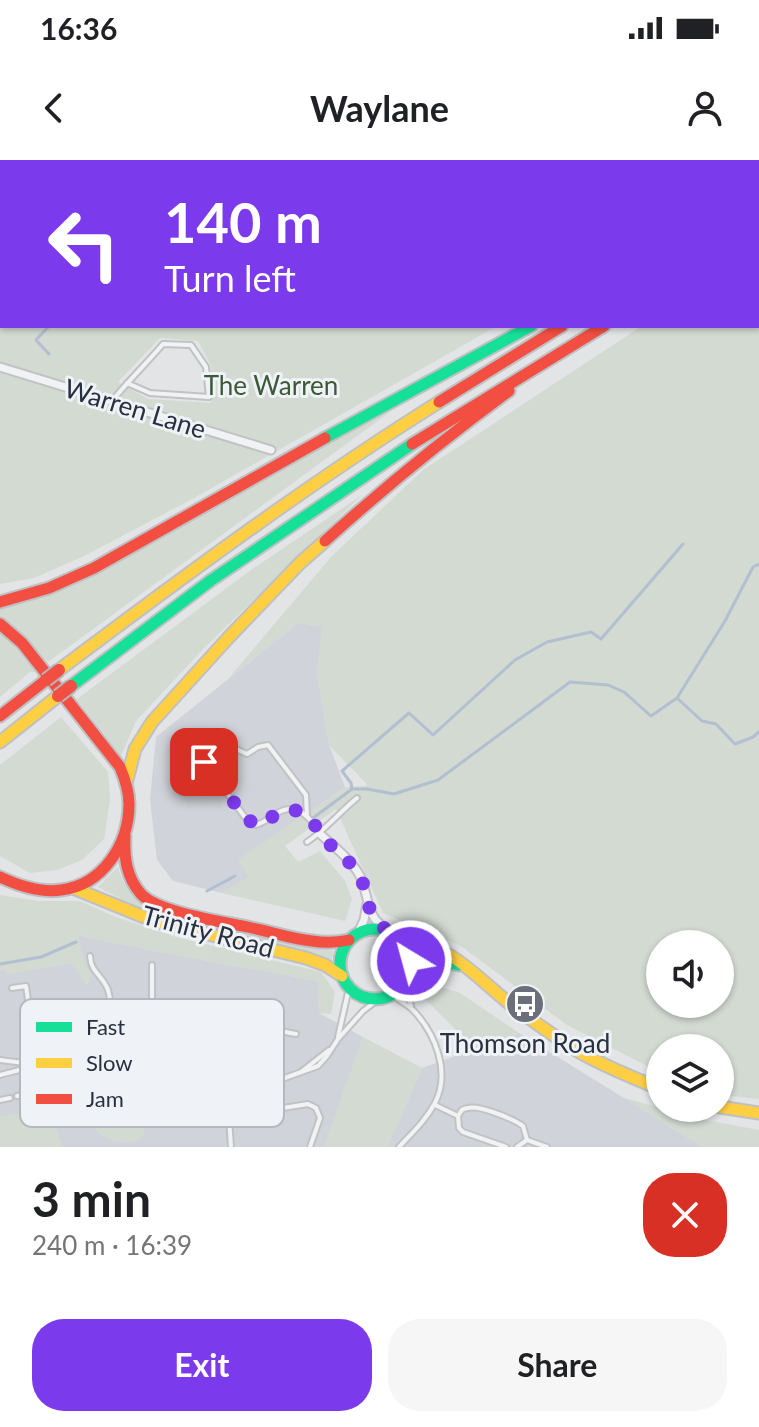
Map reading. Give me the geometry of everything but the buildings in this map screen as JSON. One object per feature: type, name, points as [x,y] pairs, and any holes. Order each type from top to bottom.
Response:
[{"type":"main road","points":[[0,602],[49,588],[94,568],[527,328]]},
{"type":"main road","points":[[0,716],[197,566],[367,448],[559,328]]},
{"type":"main road","points":[[0,742],[210,581],[436,428],[601,328]]},
{"type":"main road","name":"Trinity Road","points":[[390,932],[376,928],[336,943],[310,941],[176,911],[149,901],[129,877],[124,853],[129,807],[127,780],[133,752],[152,722],[300,563],[376,495],[548,360]]},
{"type":"main road","points":[[0,624],[22,643],[112,755],[127,780]]},
{"type":"main road","points":[[0,888],[58,890],[86,883],[108,864],[125,835]]},
{"type":"main road","points":[[0,877],[31,889]]},
{"type":"main road","name":"Trinity Road","points":[[73,888],[155,921],[306,958],[325,965],[359,995],[368,999],[385,997]]},
{"type":"main road","points":[[390,932],[401,940],[408,951],[411,961],[407,978]]},
{"type":"main road","points":[[346,982],[340,963],[342,953],[353,937]]},
{"type":"main road","points":[[401,940],[418,942],[454,957],[549,1033],[608,1067],[646,1083]]},
{"type":"main road","points":[[385,997],[423,963],[448,962],[471,969]]},
{"type":"main road","points":[[734,1109],[759,1113]]},
{"type":"street","name":"Warren Lane","points":[[0,367],[271,450]]},
{"type":"street","points":[[319,833],[354,867],[366,890],[364,920],[353,937]]},
{"type":"street","points":[[367,904],[376,920],[390,932]]},
{"type":"lane","points":[[112,402],[127,383],[163,344],[191,345],[206,367],[209,397],[150,393],[127,383]]},
{"type":"lane","points":[[307,816],[306,795],[268,745],[244,754],[227,745],[204,762],[244,816],[255,825],[261,825],[283,810],[292,809],[307,816],[319,833]]},
{"type":"lane","points":[[307,842],[357,798]]},
{"type":"lane","points":[[90,956],[91,966],[103,979],[110,999]]},
{"type":"lane","points":[[152,965],[152,999]]},
{"type":"lane","points":[[399,1147],[434,1105],[440,1089],[441,1065],[436,1045],[412,1008],[407,978]]},
{"type":"lane","points":[[338,1039],[346,982]]},
{"type":"lane","points":[[12,988],[26,986],[28,999]]},
{"type":"lane","points":[[284,1077],[300,1073],[331,1049],[363,1011],[385,997],[412,1008]]},
{"type":"lane","points":[[284,1032],[296,1034]]},
{"type":"lane","points":[[0,1060],[20,1062]]},
{"type":"lane","points":[[0,1075],[20,1070]]},
{"type":"lane","points":[[0,1100],[10,1098]]},
{"type":"lane","points":[[284,1108],[308,1104],[319,1112],[320,1118],[310,1147]]},
{"type":"lane","points":[[434,1105],[458,1116]]},
{"type":"lane","points":[[506,1147],[468,1135],[459,1128],[458,1116],[462,1110],[470,1107],[523,1126],[527,1140]]},
{"type":"lane","points":[[230,1127],[231,1147]]},
{"type":"lane","points":[[517,1147],[527,1140]]},
{"type":"lane","points":[[527,1140],[547,1147]]},
{"type":"shaded area","points":[[298,623],[323,626],[317,672],[329,745],[345,787],[239,860],[249,877],[222,893],[173,881],[157,860],[150,800],[156,737]]},
{"type":"shaded area","points":[[77,935],[318,981],[319,1013],[363,1037],[325,1147],[0,1147],[0,965]]},
{"type":"shaded area","points":[[519,1033],[646,1112],[646,1122],[663,1122],[703,1147],[387,1147],[422,1068]]},
{"type":"green space","name":"The Warren","points":[[0,328],[493,328],[194,498],[84,556],[34,578],[0,584]],"holes":[[[160,338],[198,341],[211,366],[211,403],[148,399],[118,382]]]},
{"type":"green space","points":[[639,328],[759,328],[759,1099],[734,1096],[734,1034],[646,1034],[646,1065],[567,1025],[461,946],[383,913],[336,809],[285,846],[298,862],[320,851],[345,881],[352,899],[345,921],[222,893],[249,877],[238,860],[345,787],[367,786],[329,745],[317,672],[322,626],[298,623],[229,678],[331,557],[423,470]]},
{"type":"green space","points":[[390,412],[48,662],[12,624],[0,616],[0,607],[42,598]]},
{"type":"green space","points":[[362,495],[205,647],[136,721],[121,756],[77,699],[251,570]]},
{"type":"green space","points":[[0,631],[35,672],[30,672],[0,697]]},
{"type":"green space","points":[[61,717],[108,772],[110,799],[104,839],[82,860],[57,870],[30,873],[0,856],[0,765]]},
{"type":"green space","points":[[118,867],[130,892],[151,909],[313,949],[334,951],[331,962],[312,954],[139,909],[98,887]]},
{"type":"green space","points":[[0,895],[38,901],[80,901],[113,916],[176,937],[321,972],[335,992],[331,1014],[319,1013],[318,981],[78,935],[85,965],[91,975],[87,986],[71,963],[6,975],[6,970],[0,971]]},
{"type":"green space","points":[[435,985],[460,993],[519,1033],[475,1049],[425,999]]},
{"type":"green space","points":[[363,1037],[422,1068],[387,1147],[324,1147]]},
{"type":"green space","points":[[624,1098],[646,1104],[646,1112]]},
{"type":"green space","points":[[20,1114],[20,1127],[56,1127],[63,1147],[0,1147],[0,1116]]},
{"type":"green space","points":[[663,1122],[716,1122],[759,1130],[759,1147],[703,1147]]},
{"type":"green space","points":[[94,1127],[145,1127],[141,1139],[129,1142],[114,1141]]},
{"type":"waterway","points":[[47,328],[36,340],[49,354]]},
{"type":"waterway","points":[[352,789],[342,771],[409,713],[433,735],[515,660],[547,642],[591,632],[601,639],[683,544]]},
{"type":"waterway","points":[[313,818],[352,789],[394,794],[438,780],[570,682],[608,685],[624,692],[651,716],[677,698],[725,621],[753,567],[759,564]]},
{"type":"waterway","points":[[677,698],[702,721],[716,724],[735,744],[759,732]]},
{"type":"waterway","points":[[207,891],[235,876]]},
{"type":"waterway","points":[[0,964],[41,957],[76,942]]},
{"type":"traffic: fast","points":[[325,438],[527,328]]},
{"type":"traffic: fast","points":[[71,686],[210,581],[412,444]]},
{"type":"traffic: fast","points":[[375,929],[400,939],[410,964],[400,989],[375,999],[350,989],[340,964],[350,939],[375,929]]},
{"type":"traffic: fast","points":[[410,973],[421,965],[433,962],[459,965]]},
{"type":"traffic: slow","points":[[59,670],[294,498],[439,402]]},
{"type":"traffic: slow","points":[[127,780],[135,749],[152,722],[229,637],[325,541]]},
{"type":"traffic: slow","points":[[0,742],[58,696]]},
{"type":"traffic: slow","points":[[73,888],[154,921],[306,958],[342,976]]},
{"type":"traffic: slow","points":[[401,940],[419,943],[449,955],[518,1010],[576,1050],[646,1083]]},
{"type":"traffic: slow","points":[[734,1109],[759,1113]]},
{"type":"traffic: jam","points":[[439,402],[559,328]]},
{"type":"traffic: jam","points":[[412,444],[601,328]]},
{"type":"traffic: jam","points":[[325,541],[415,464],[509,391]]},
{"type":"traffic: jam","points":[[0,602],[49,588],[94,568],[325,438]]},
{"type":"traffic: jam","points":[[0,624],[22,643],[120,767],[129,804],[128,819],[119,847],[111,860],[89,880],[61,890],[37,890],[0,877]]},
{"type":"traffic: jam","points":[[46,680],[59,670]]},
{"type":"traffic: jam","points":[[0,716],[46,680]]},
{"type":"traffic: jam","points":[[58,696],[71,686]]},
{"type":"traffic: jam","points":[[125,836],[129,874],[141,894],[150,901],[193,916],[304,940],[349,940]]},
{"type":"place","name":"Thomson Road","points":[[525,1004]]},
{"type":"route","points":[[204,762],[244,816],[255,825],[261,825],[283,810],[292,809],[307,816],[319,833],[354,867],[376,920],[401,940],[411,961]]}]
